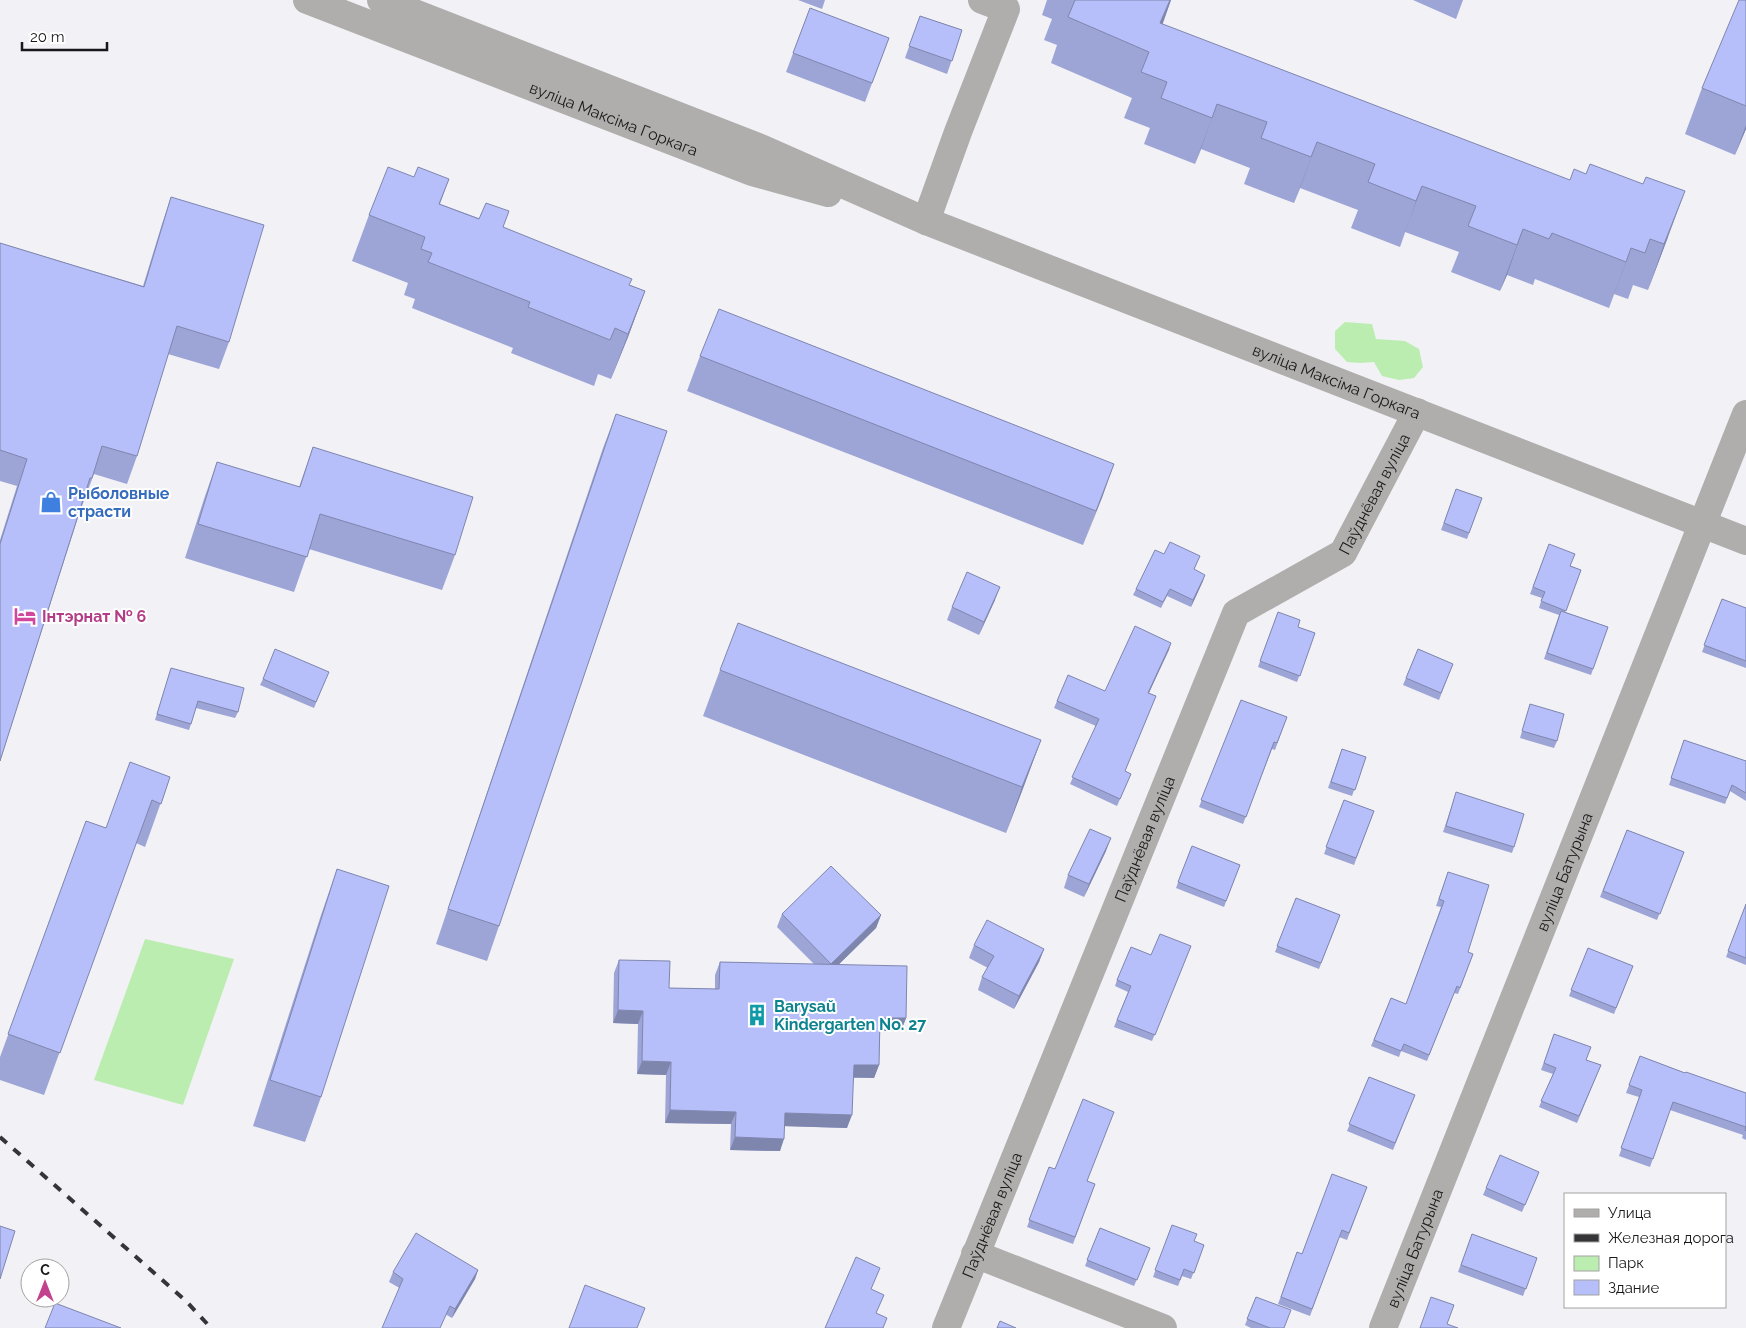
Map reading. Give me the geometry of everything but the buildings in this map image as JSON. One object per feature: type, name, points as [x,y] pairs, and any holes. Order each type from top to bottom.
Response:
[{"type":"street","name":"вуліца Максіма Горкага","points":[[307,0],[752,172],[926,221]]},
{"type":"street","name":"вуліца Максіма Горкага","points":[[381,0],[763,149],[926,221],[1746,541]]},
{"type":"street","points":[[926,221],[1006,9],[982,0]]},
{"type":"street","name":"Паўднёвая вуліца","points":[[946,1328],[1236,613],[1344,554],[1417,412]]},
{"type":"street","name":"вуліца Батурына","points":[[1383,1328],[1746,414]]},
{"type":"street","points":[[975,1254],[1163,1328]]},
{"type":"green space","points":[[1345,322],[1372,324],[1376,339],[1405,341],[1419,349],[1423,367],[1414,378],[1399,380],[1382,376],[1374,362],[1347,362],[1335,349],[1335,331]]},
{"type":"green space","points":[[145,939],[234,959],[183,1105],[94,1080]]},
{"type":"railway","points":[[0,1137],[186,1301],[211,1328]]},
{"type":"place","name":"Рыболовные страсти","points":[[51,502]]},
{"type":"place","name":"Інтэрнат № 6","points":[[25,616]]},
{"type":"place","name":"Barysaŭ Kindergarten No. 27","points":[[757,1015]]}]
